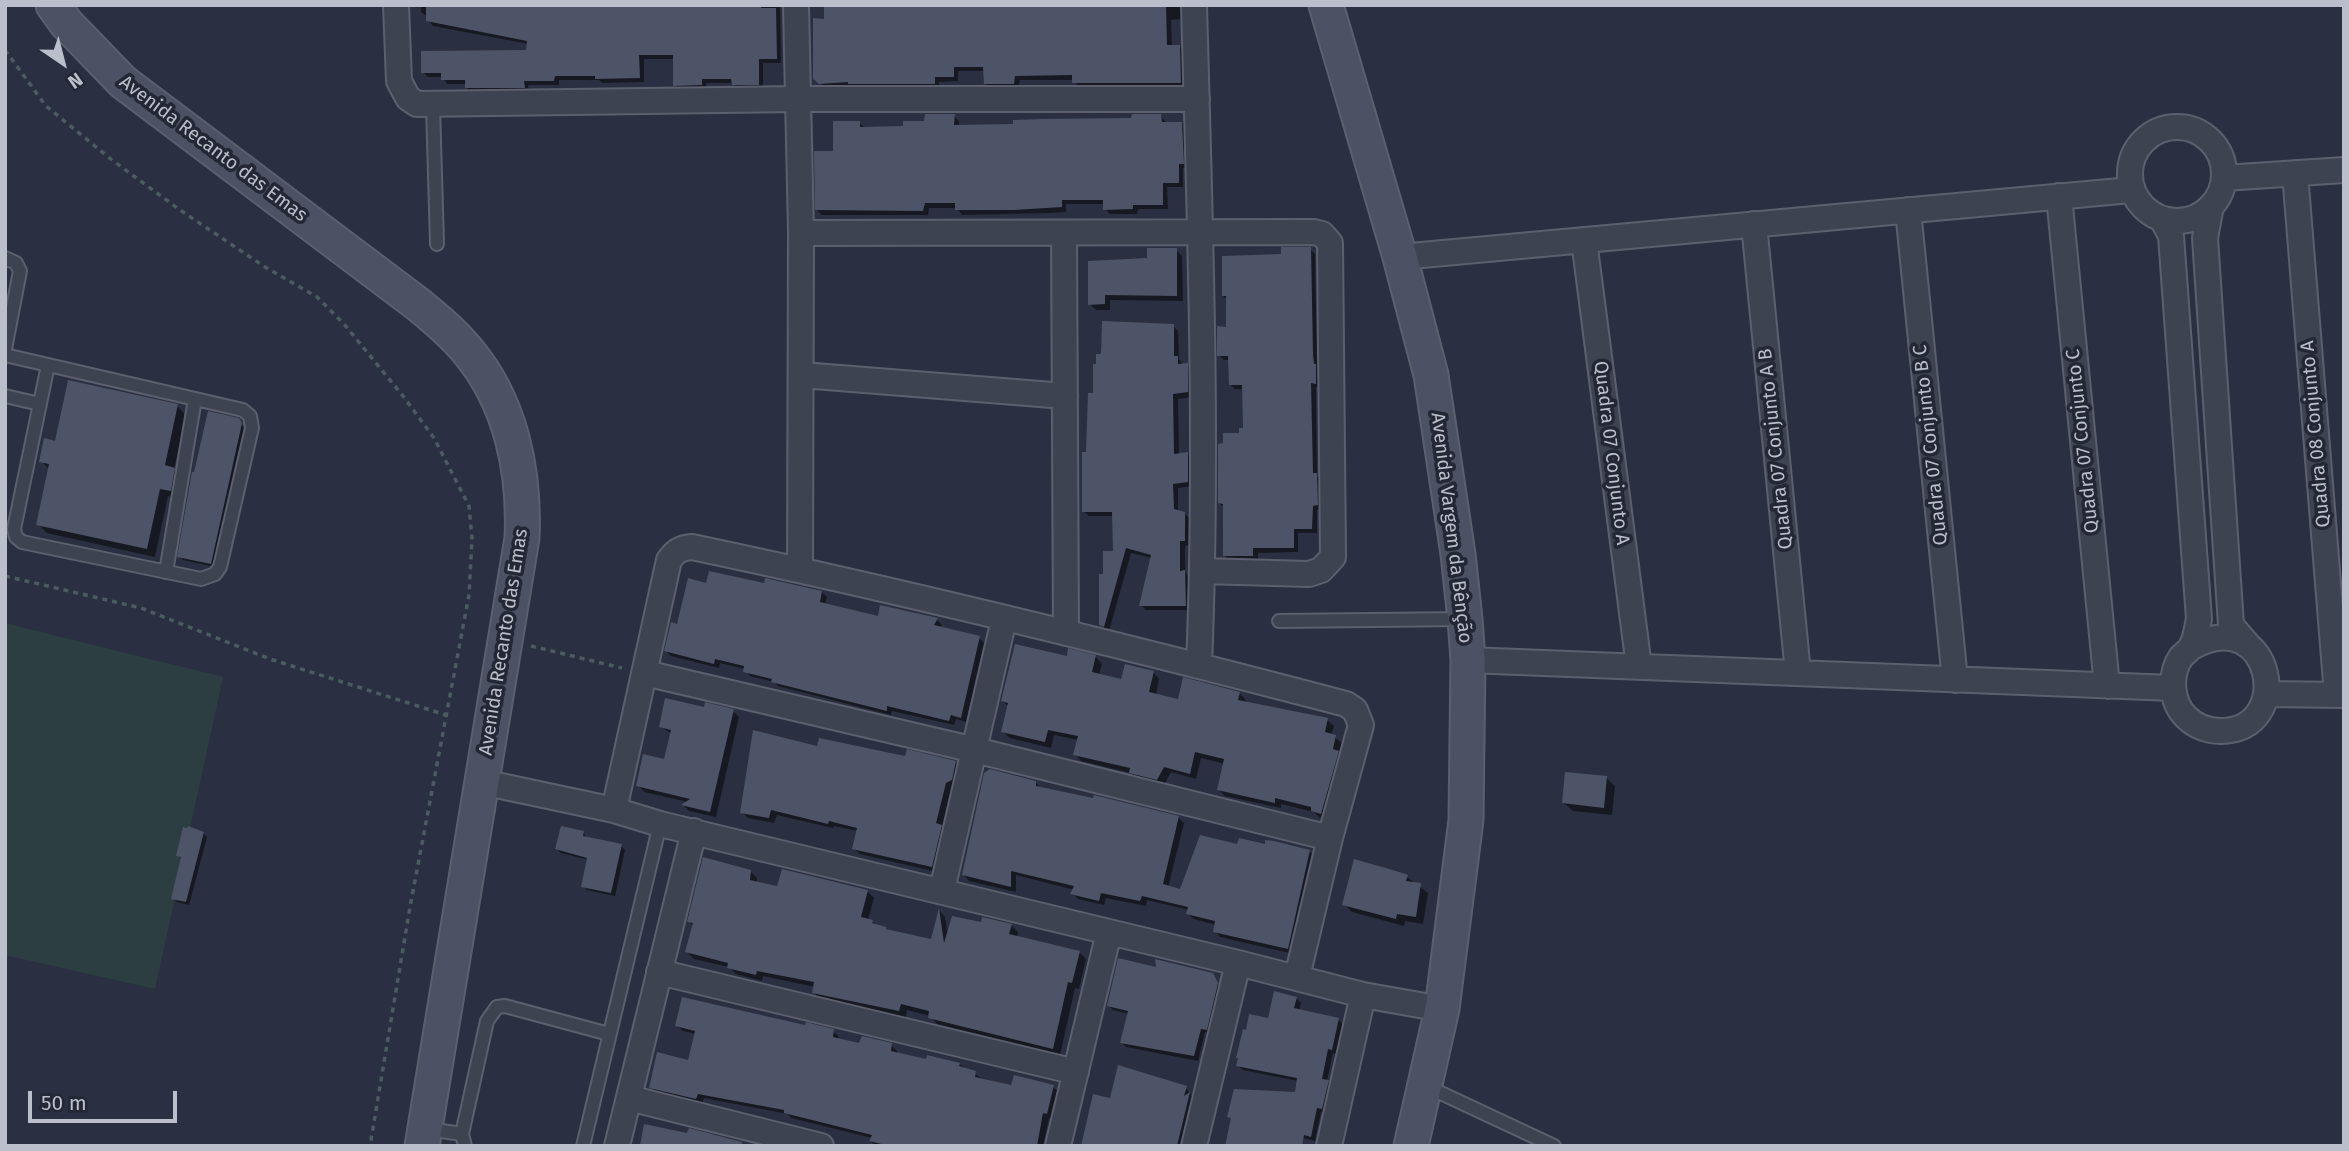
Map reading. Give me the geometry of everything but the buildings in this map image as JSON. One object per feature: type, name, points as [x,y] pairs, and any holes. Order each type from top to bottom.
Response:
[{"type":"main road","name":"Avenida Recanto das Emas","points":[[53,5],[66,23],[123,82],[419,305],[467,350],[487,378],[512,434],[523,506],[522,538],[424,1137]]},
{"type":"main road","name":"Avenida Vargem da Bênção","points":[[1326,5],[1400,257],[1431,374],[1465,618],[1468,660],[1466,820],[1442,1009],[1411,1146]]},
{"type":"street","points":[[396,5],[399,81],[402,90],[417,104],[433,106],[798,99],[1197,99]]},
{"type":"street","points":[[796,5],[802,374],[800,570]]},
{"type":"street","points":[[1194,5],[1200,232],[1203,571],[1199,666]]},
{"type":"street","points":[[2177,127],[2192,130],[2211,143],[2222,163],[2224,178],[2220,193],[2211,206],[2199,216],[2184,221],[2162,219],[2141,206],[2131,190],[2129,178],[2131,162],[2137,148],[2148,137],[2177,127]]},
{"type":"street","points":[[2224,178],[2344,170]]},
{"type":"street","name":"Quadra 08 Conjunto A","points":[[2295,173],[2340,695]]},
{"type":"street","points":[[1400,257],[2131,190]]},
{"type":"street","name":"Quadra 07 Conjunto C","points":[[2059,196],[2107,686]]},
{"type":"street","points":[[2211,206],[2205,238],[2231,625],[2260,658],[2266,673],[2267,694],[2255,716],[2242,726],[2228,731],[2212,731],[2185,716],[2175,700],[2173,688],[2174,672],[2181,658],[2205,639],[2236,639],[2249,647]]},
{"type":"street","name":"Quadra 07 Conjunto B C","points":[[1908,210],[1955,680]]},
{"type":"street","points":[[2162,219],[2171,236],[2199,619],[2192,647]]},
{"type":"street","name":"Quadra 07 Conjunto A B","points":[[1754,225],[1798,673]]},
{"type":"street","points":[[801,233],[1322,234],[1330,243],[1333,557],[1321,570],[1294,575],[1203,571]]},
{"type":"street","points":[[1064,234],[1066,633]]},
{"type":"street","name":"Quadra 07 Conjunto A","points":[[1584,240],[1639,667]]},
{"type":"street","points":[[802,374],[1065,396]]},
{"type":"street","points":[[614,810],[669,560],[682,548],[692,547],[800,570],[1066,633],[1346,705],[1355,710],[1360,725],[1297,977]]},
{"type":"street","points":[[942,890],[1004,619]]},
{"type":"street","points":[[1468,660],[2173,688]]},
{"type":"street","points":[[645,673],[975,750],[1330,838]]},
{"type":"street","points":[[2267,694],[2340,695]]},
{"type":"street","points":[[482,782],[614,810],[660,824],[942,890],[1363,995],[1442,1009]]},
{"type":"street","points":[[617,1146],[694,831]]},
{"type":"street","points":[[1058,1146],[1109,932]]},
{"type":"street","points":[[1194,1146],[1238,963]]},
{"type":"street","points":[[659,972],[1076,1072]]},
{"type":"street","points":[[1329,1146],[1363,995]]},
{"type":"street","points":[[629,1098],[821,1146]]},
{"type":"lane","points":[[433,106],[438,244]]},
{"type":"lane","points":[[5,258],[16,263],[20,271],[5,349]]},
{"type":"lane","points":[[5,355],[243,410],[252,421],[252,429],[220,567],[215,574],[201,579],[22,542],[16,537],[14,529],[48,365]]},
{"type":"lane","points":[[5,396],[40,404]]},
{"type":"lane","points":[[166,572],[195,399]]},
{"type":"lane","points":[[1279,621],[1465,618]]},
{"type":"lane","points":[[583,1146],[660,824]]},
{"type":"lane","points":[[424,1137],[463,1140],[487,1021],[497,1007],[505,1006],[609,1034]]},
{"type":"lane","points":[[1425,1086],[1554,1146]]},
{"type":"path","points":[[5,50],[46,106],[111,160],[265,267],[317,297],[344,324],[434,438],[469,506],[472,539],[469,594],[370,1146]]},
{"type":"path","points":[[5,576],[141,608],[270,659],[446,715]]},
{"type":"path","points":[[505,640],[645,673]]},
{"type":"shaded area","points":[[5,623],[223,677],[155,989],[5,955]]}]
